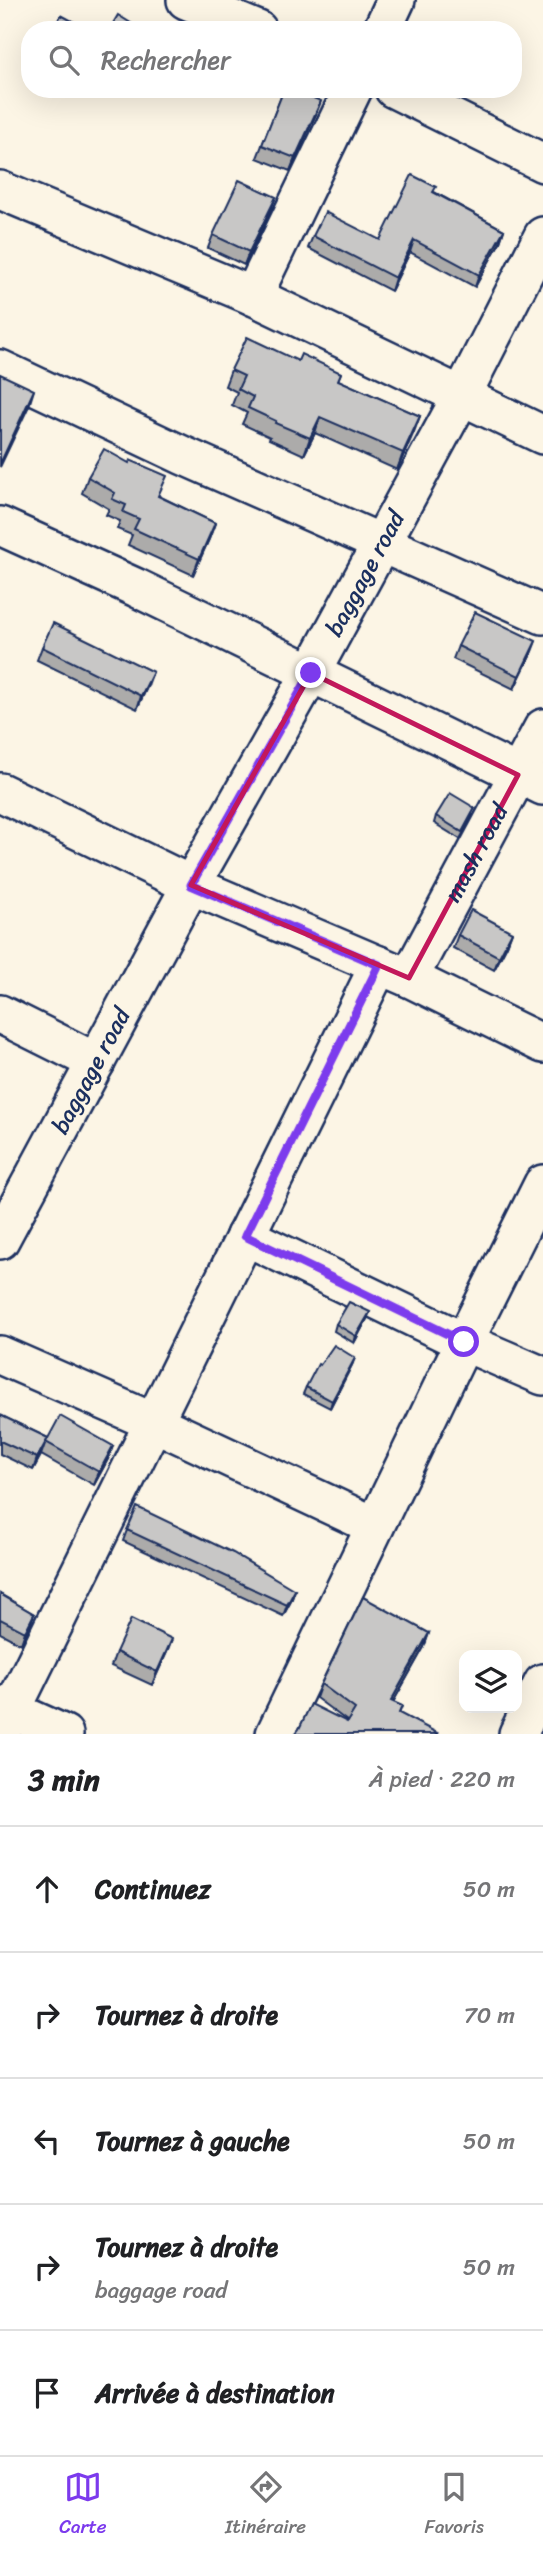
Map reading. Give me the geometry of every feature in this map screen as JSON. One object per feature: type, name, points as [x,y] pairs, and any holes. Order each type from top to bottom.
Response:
[{"type":"street","points":[[186,0],[236,21]]},
{"type":"street","points":[[386,21],[396,0]]},
{"type":"street","points":[[253,296],[349,98]]},
{"type":"street","points":[[412,98],[543,163]]},
{"type":"street","points":[[0,190],[253,296],[543,435]]},
{"type":"street","name":"baggage road","points":[[0,1240],[191,885],[311,673],[462,395],[543,236]]},
{"type":"street","points":[[0,369],[182,455],[543,615]]},
{"type":"street","points":[[0,526],[136,588],[531,780]]},
{"type":"street","name":"mash road","points":[[4,1716],[245,1236],[394,972],[531,780],[543,729]]},
{"type":"street","points":[[0,792],[191,885],[394,972],[543,1044]]},
{"type":"street","points":[[0,1014],[96,1062]]},
{"type":"street","points":[[275,1734],[543,1184]]},
{"type":"street","points":[[245,1236],[464,1342],[543,1376]]},
{"type":"street","points":[[0,1355],[153,1422],[376,1526]]},
{"type":"street","points":[[518,1734],[543,1683]]},
{"type":"street","points":[[4,1716],[64,1734]]},
{"type":"highlighted area","points":[[311,673],[518,775],[409,978],[191,885]]},
{"type":"building","points":[[61,15],[72,21],[58,21]]},
{"type":"building","points":[[118,15],[128,21],[114,21]]},
{"type":"building","points":[[280,98],[314,98],[321,101],[295,158],[262,145]]},
{"type":"building","points":[[412,175],[436,187],[433,192],[504,230],[479,275],[414,240],[395,278],[313,236],[325,212],[380,240]]},
{"type":"building","points":[[239,180],[276,197],[249,252],[213,235]]},
{"type":"building","points":[[247,337],[298,361],[301,354],[341,373],[338,380],[420,416],[403,453],[320,417],[310,438],[248,408],[253,397],[238,389],[244,376],[231,370]]},
{"type":"building","points":[[0,374],[34,390],[0,464]]},
{"type":"building","points":[[104,449],[129,463],[130,460],[167,476],[158,496],[215,523],[199,559],[134,529],[139,519],[123,512],[126,505],[112,499],[115,493],[88,477]]},
{"type":"building","points":[[475,612],[536,641],[519,676],[458,646]]},
{"type":"building","points":[[53,623],[153,672],[141,696],[42,647]]},
{"type":"building","points":[[450,793],[475,808],[462,832],[436,816]]},
{"type":"building","points":[[471,910],[512,932],[499,957],[458,935]]},
{"type":"building","points":[[349,1302],[370,1312],[356,1336],[336,1324]]},
{"type":"building","points":[[334,1345],[355,1358],[332,1401],[306,1387],[318,1364],[320,1365]]},
{"type":"building","points":[[0,1415],[48,1438],[37,1458],[0,1441]]},
{"type":"building","points":[[60,1416],[113,1446],[99,1472],[46,1442]]},
{"type":"building","points":[[137,1507],[233,1553],[295,1590],[287,1605],[127,1530]]},
{"type":"building","points":[[0,1594],[34,1614],[25,1632],[0,1619]]},
{"type":"building","points":[[363,1597],[429,1633],[391,1701],[402,1706],[399,1713],[439,1734],[295,1734],[311,1704],[347,1722],[355,1709],[321,1684]]},
{"type":"building","points":[[131,1619],[172,1639],[157,1672],[116,1652]]},
{"type":"route","points":[[311,673],[191,885],[379,965],[245,1236],[464,1342]]}]
